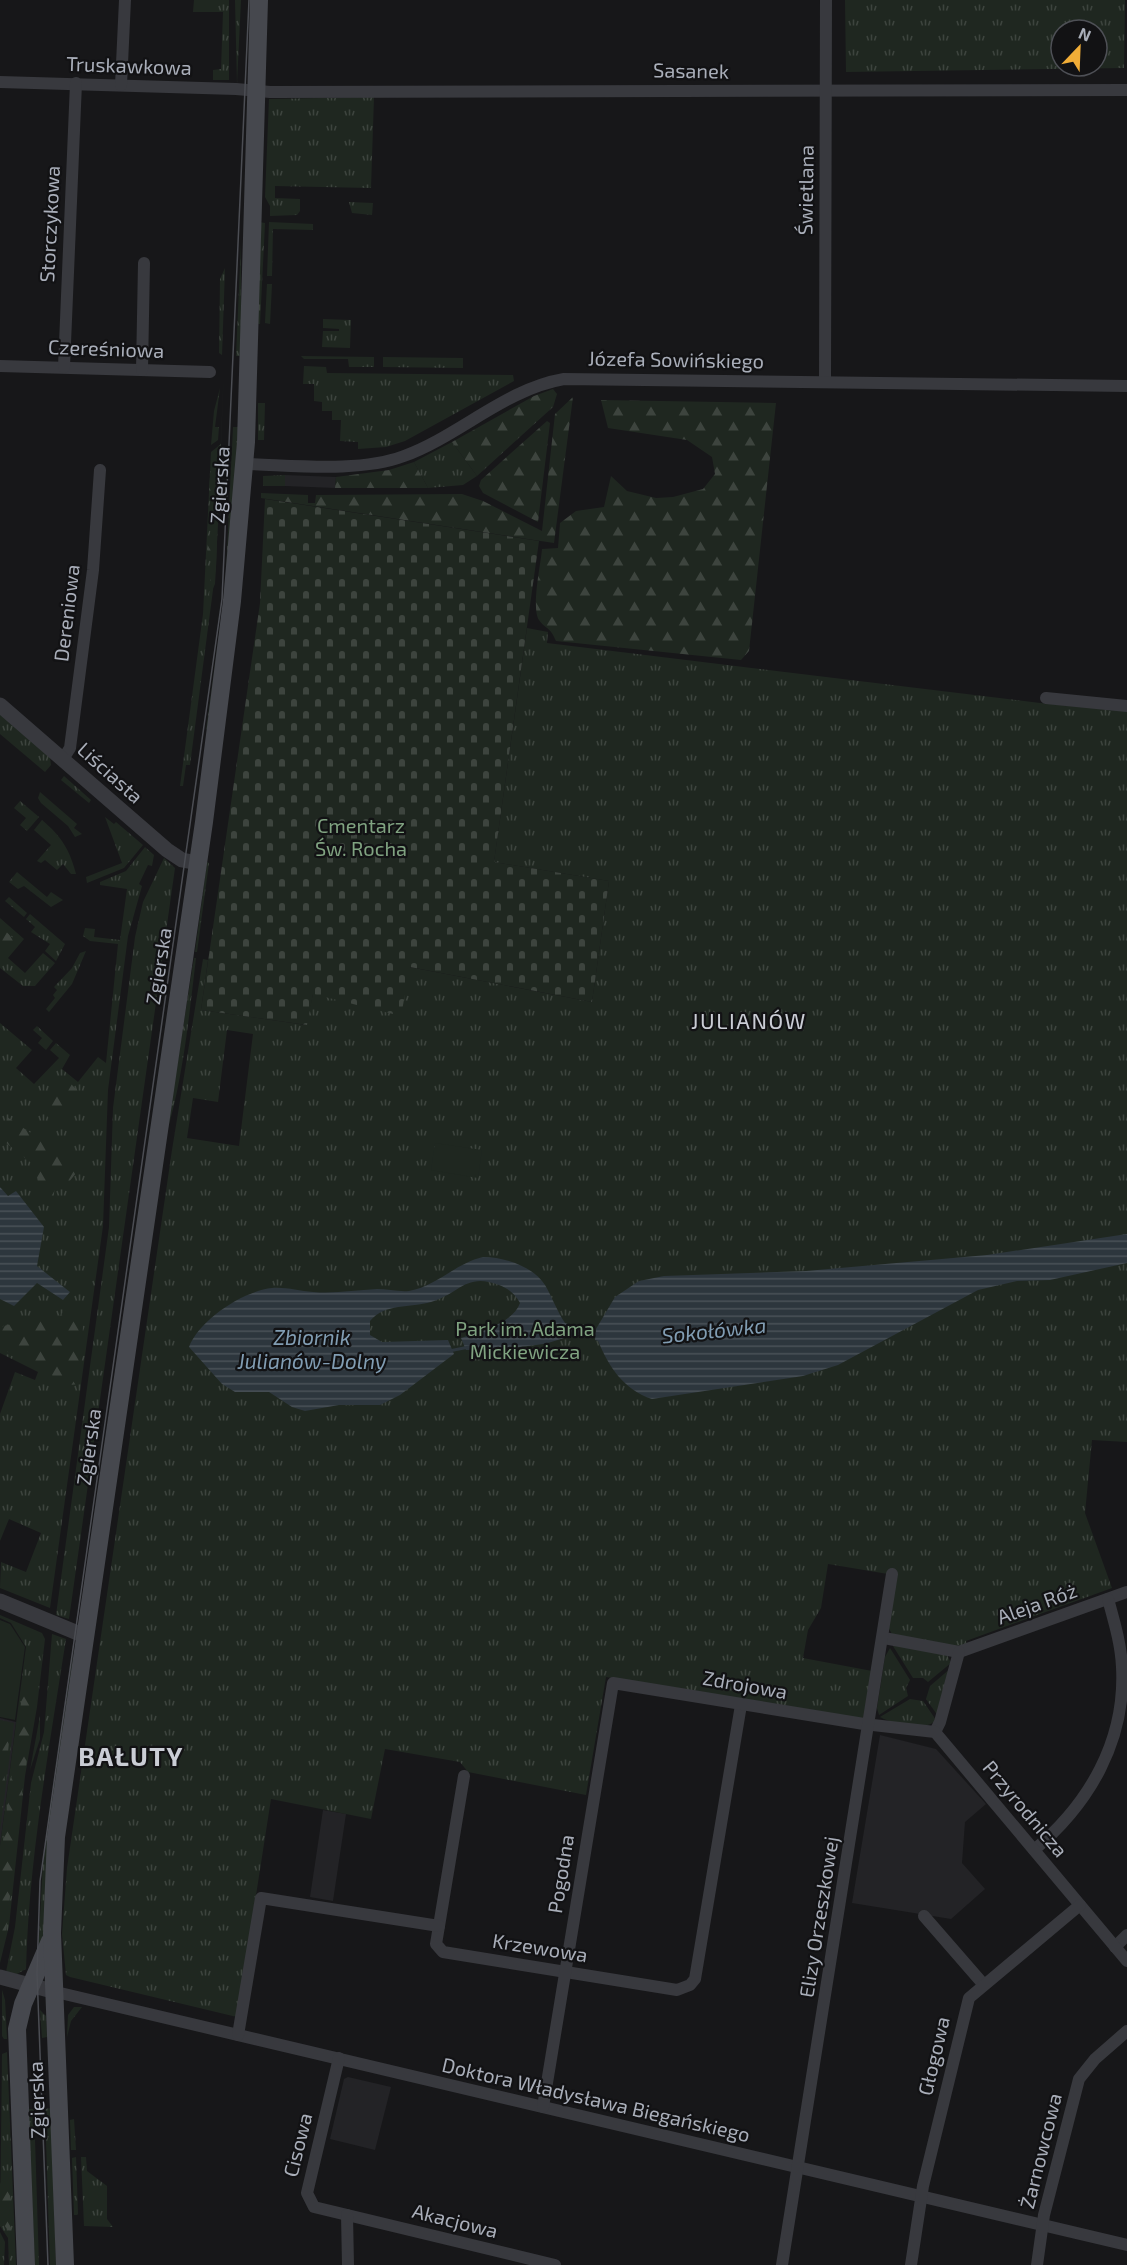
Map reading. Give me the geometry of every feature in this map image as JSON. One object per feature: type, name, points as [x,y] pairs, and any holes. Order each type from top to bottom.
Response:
[{"type":"main road","name":"Zgierska","points":[[65,2265],[52,1933],[56,1837],[198,863],[230,625],[245,464],[255,91],[260,0]]},
{"type":"main road","name":"Zgierska","points":[[26,2265],[17,2034],[20,2011],[52,1933]]},
{"type":"street","points":[[121,86],[125,0]]},
{"type":"street","name":"Świetlana","points":[[825,381],[826,0]]},
{"type":"street","name":"Truskawkowa","points":[[0,82],[255,91]]},
{"type":"street","name":"Storczykowa","points":[[64,367],[76,83]]},
{"type":"street","name":"Sasanek","points":[[255,91],[1127,90]]},
{"type":"street","points":[[142,370],[144,263]]},
{"type":"street","name":"Czereśniowa","points":[[0,366],[210,372]]},
{"type":"street","name":"Józefa Sowińskiego","points":[[245,464],[344,465],[398,459],[527,390],[564,379],[1127,386]]},
{"type":"street","name":"Dereniowa","points":[[63,759],[70,748],[93,570],[100,470]]},
{"type":"street","points":[[1046,698],[1127,706]]},
{"type":"street","name":"Liściasta","points":[[0,705],[176,858],[198,863]]},
{"type":"street","name":"Elizy Orzeszkowej","points":[[782,2265],[884,1638],[892,1574]]},
{"type":"street","name":"Aleja Róż","points":[[959,1652],[1127,1592]]},
{"type":"street","points":[[1034,1850],[1069,1817],[1087,1795],[1098,1776],[1113,1740],[1122,1697],[1122,1667],[1108,1599]]},
{"type":"street","points":[[0,1601],[85,1636]]},
{"type":"street","points":[[870,1725],[935,1732],[940,1722],[959,1652],[884,1638]]},
{"type":"street","name":"Zdrojowa","points":[[614,1683],[870,1725]]},
{"type":"street","name":"Pogodna","points":[[543,2108],[614,1683]]},
{"type":"street","name":"Krzewowa","points":[[439,1926],[436,1944],[444,1952],[677,1990],[690,1985],[694,1979],[741,1705]]},
{"type":"street","name":"Przyrodnicza","points":[[935,1732],[1127,1960]]},
{"type":"street","points":[[238,2035],[261,1898],[439,1926],[464,1776]]},
{"type":"street","name":"Głogowa","points":[[911,2265],[922,2197],[963,2015],[969,1998],[1080,1905]]},
{"type":"street","points":[[924,1916],[984,1985]]},
{"type":"street","points":[[1115,1947],[1127,1935]]},
{"type":"street","points":[[0,1977],[56,1992]]},
{"type":"street","name":"Doktora Władysława Biegańskiego","points":[[56,1992],[1127,2245]]},
{"type":"street","name":"Żarnowcowa","points":[[1037,2265],[1043,2226],[1079,2079],[1095,2059],[1127,2031]]},
{"type":"street","name":"Cisowa","points":[[339,2058],[307,2193],[314,2207],[346,2215]]},
{"type":"street","points":[[346,2215],[348,2265]]},
{"type":"street","name":"Akacjowa","points":[[346,2215],[555,2265]]},
{"type":"shaded area","points":[[285,475],[336,477],[335,488],[285,486]]},
{"type":"shaded area","points":[[0,1718],[16,1722],[0,1846]]},
{"type":"shaded area","points":[[880,1735],[936,1749],[986,1804],[965,1822],[962,1863],[985,1889],[951,1919],[852,1903]]},
{"type":"shaded area","points":[[323,1810],[346,1814],[333,1901],[310,1897]]},
{"type":"shaded area","points":[[348,2077],[391,2087],[375,2150],[330,2139],[344,2079]]},
{"type":"green space","points":[[194,0],[229,0],[229,80],[213,80],[213,70],[221,69],[223,12],[193,12]]},
{"type":"green space","points":[[235,0],[241,0],[237,83]]},
{"type":"green space","points":[[845,0],[1125,0],[1124,68],[1109,68],[1109,18],[1049,18],[1049,69],[846,72]]},
{"type":"green space","points":[[374,97],[371,188],[275,186],[275,198],[300,199],[300,211],[297,215],[270,216],[270,206],[265,197],[269,99]]},
{"type":"green space","points":[[349,202],[373,203],[372,215],[352,213]]},
{"type":"green space","points":[[259,222],[265,223],[260,324],[255,324]]},
{"type":"green space","points":[[269,222],[313,224],[313,230],[273,229],[272,276],[267,276]]},
{"type":"green space","points":[[241,244],[241,356],[236,356]]},
{"type":"green space","points":[[225,268],[222,355],[219,353],[220,279]]},
{"type":"green space","points":[[267,284],[272,284],[270,324],[265,323]]},
{"type":"green space","points":[[323,319],[351,320],[350,348],[322,347],[323,331],[339,331],[339,329],[323,328]]},
{"type":"green space","points":[[301,356],[374,357],[374,367],[349,367],[348,359],[304,359]]},
{"type":"green space","points":[[383,357],[463,358],[463,368],[383,367]]},
{"type":"green space","points":[[304,366],[326,367],[327,373],[513,375],[514,381],[405,441],[386,447],[358,449],[358,442],[340,441],[341,420],[332,420],[332,411],[322,411],[322,402],[314,401],[314,384],[303,384]]},
{"type":"green space","points":[[220,388],[215,427],[219,427],[218,440],[211,445],[214,411]]},
{"type":"green space","points":[[553,389],[557,394],[553,407],[477,476],[452,442],[534,396]]},
{"type":"green space","points":[[573,397],[554,543],[261,498],[261,493],[308,495],[308,503],[315,503],[316,495],[462,494],[483,501],[542,531],[555,414]]},
{"type":"green space","points":[[601,400],[776,403],[749,651],[741,660],[556,641],[552,633],[539,620],[536,596],[542,549],[558,548],[560,523],[576,511],[604,507],[611,476],[627,491],[656,498],[673,497],[703,489],[715,474],[712,457],[687,440],[608,428]]},
{"type":"green space","points":[[258,403],[265,403],[264,440],[258,440]]},
{"type":"green space","points":[[547,421],[550,423],[538,522],[483,493],[479,486],[481,480]]},
{"type":"green space","points":[[233,427],[238,427],[233,503],[223,617],[210,730],[206,729],[225,592]]},
{"type":"green space","points":[[452,442],[477,476],[463,485],[428,488],[414,462]]},
{"type":"green space","points":[[221,444],[216,567],[190,765],[186,765],[183,786],[180,786],[203,614],[211,452]]},
{"type":"green space","points":[[221,444],[215,584],[209,597],[211,563],[207,549],[211,528],[209,486],[213,452]]},
{"type":"green space","points":[[414,462],[428,488],[335,488],[336,477],[389,470]]},
{"type":"green space","points":[[285,475],[285,486],[263,486],[263,476]]},
{"type":"green space","name":"Cmentarz Św. Rocha","points":[[265,499],[539,541],[494,862],[609,881],[592,1002],[410,967],[401,1016],[313,994],[307,1025],[201,1010],[260,603]]},
{"type":"green space","name":"Park im. Adama Mickiewicza","points":[[527,628],[548,632],[547,643],[1040,703],[1127,711],[1127,1442],[1092,1440],[1085,1513],[1112,1588],[966,1641],[967,1645],[954,1646],[892,1634],[888,1627],[894,1575],[828,1564],[821,1608],[808,1630],[803,1658],[872,1671],[864,1719],[606,1677],[586,1795],[468,1772],[460,1762],[385,1749],[371,1819],[271,1799],[237,2017],[70,1977],[66,1975],[62,1934],[67,1868],[172,1150],[203,959],[208,960],[201,1010],[306,1025],[313,994],[409,967],[592,1002],[609,881],[494,862]],"holes":[[[227,1030],[253,1034],[239,1146],[187,1138],[193,1098],[218,1102]]]},
{"type":"green space","points":[[0,713],[50,757],[51,765],[45,772],[0,734]]},
{"type":"green space","points":[[64,776],[91,800],[89,803],[61,780]]},
{"type":"green space","points":[[40,792],[77,824],[74,828],[82,834],[75,837],[68,826],[41,803],[38,798]]},
{"type":"green space","points":[[20,801],[39,817],[27,831],[20,825],[26,818],[14,808]]},
{"type":"green space","points":[[105,817],[114,824],[116,822],[143,845],[124,868],[87,883],[86,877],[122,863]]},
{"type":"green space","points":[[42,820],[64,844],[76,874],[71,874],[63,864],[57,870],[45,860],[41,863],[37,861],[51,845],[34,830]]},
{"type":"green space","points":[[145,847],[154,855],[152,866],[148,865],[139,884],[142,886],[128,936],[108,1090],[103,1226],[50,1608],[0,1588],[1,1562],[26,1572],[41,1533],[9,1519],[0,1541],[0,1414],[15,1372],[35,1380],[38,1372],[0,1353],[0,1023],[32,1050],[16,1068],[34,1084],[59,1058],[50,1050],[56,1043],[70,1055],[62,1069],[78,1082],[98,1057],[106,1063],[118,944],[90,941],[83,936],[85,928],[95,929],[94,937],[120,940],[127,889],[100,885],[100,882],[126,871]]},
{"type":"green space","points":[[164,858],[175,868],[69,1619],[56,1615],[109,1227],[113,1108],[135,937],[143,902]]},
{"type":"green space","points":[[207,862],[209,863],[197,952],[195,952]]},
{"type":"green space","points":[[17,872],[47,897],[51,892],[63,900],[51,907],[24,886],[18,889],[9,882]]},
{"type":"green space","points":[[9,897],[27,913],[24,917],[5,901]]},
{"type":"green space","points":[[30,914],[65,944],[56,961],[45,951],[50,944],[31,932],[35,927],[26,919]]},
{"type":"green space","points":[[0,918],[24,939],[8,958],[25,973],[43,953],[55,963],[35,986],[23,986],[0,968]]},
{"type":"green space","points":[[0,926],[15,940],[0,958]]},
{"type":"green space","points":[[86,951],[72,984],[49,1012],[46,1009],[55,998],[53,995],[57,990],[54,987],[72,968],[80,953]]},
{"type":"green space","points":[[194,958],[196,958],[185,1048],[166,1135]]},
{"type":"green space","points":[[37,1026],[53,1041],[46,1050],[38,1043],[42,1038],[33,1030]]},
{"type":"green space","points":[[63,1076],[77,1090],[80,1102],[54,1124],[40,1108],[44,1096]]},
{"type":"green space","points":[[7,1117],[65,1156],[76,1173],[69,1182],[56,1173],[53,1204],[39,1188],[35,1166],[5,1142]]},
{"type":"green space","points":[[435,1143],[482,1150],[478,1178],[431,1170]]},
{"type":"green space","points":[[70,1306],[84,1312],[79,1384],[70,1385],[0,1348],[0,1327],[30,1319],[57,1318]]},
{"type":"green space","points":[[0,1615],[42,1633],[45,1639],[37,1707],[25,1776],[9,1926],[0,1963],[0,1846],[26,1647],[11,1623],[0,1618]]},
{"type":"green space","points":[[0,1620],[10,1624],[25,1647],[15,1720],[0,1717]]},
{"type":"green space","points":[[52,1634],[66,1639],[35,1845],[26,1969],[17,1974],[6,1972],[15,1927],[31,1783],[44,1732]]},
{"type":"green space","points":[[893,1646],[947,1655],[951,1663],[928,1682],[923,1678],[913,1678]]},
{"type":"green space","points":[[74,1648],[45,1933],[38,1956],[43,1861]]},
{"type":"green space","points":[[890,1648],[910,1680],[906,1688],[908,1696],[879,1715],[877,1708],[885,1657]]},
{"type":"green space","points":[[951,1668],[938,1716],[926,1699],[930,1686]]},
{"type":"green space","points":[[31,1687],[36,1700],[20,1805],[6,1933],[0,1951],[0,1865],[22,1695]]},
{"type":"green space","points":[[910,1699],[923,1701],[936,1720],[925,1726],[917,1726],[901,1724],[880,1717]]},
{"type":"green space","points":[[40,1716],[40,1739],[30,1770]]},
{"type":"green space","points":[[0,1720],[14,1723],[0,1831]]},
{"type":"green space","points":[[0,1724],[11,1726],[0,1812]]},
{"type":"green space","points":[[2,1990],[5,2000],[7,2039],[2,2036]]},
{"type":"green space","points":[[74,2007],[82,2007],[71,2021],[67,2037],[68,2015]]},
{"type":"green space","points":[[40,2010],[46,2016],[47,2037],[42,2038]]},
{"type":"green space","points":[[7,2052],[16,2265],[9,2265],[8,2238],[0,2226],[2,2054]]},
{"type":"green space","points":[[51,2108],[56,2265],[50,2265],[45,2109]]},
{"type":"green space","points":[[28,2109],[34,2109],[39,2265],[35,2265]]},
{"type":"green space","points":[[74,2119],[76,2150],[71,2150],[70,2120]]},
{"type":"green space","points":[[76,2157],[78,2214],[74,2215],[72,2158]]},
{"type":"green space","points":[[81,2157],[86,2157],[87,2171],[107,2186],[107,2219],[113,2227],[84,2226]]},
{"type":"green space","points":[[3,2178],[9,2180],[10,2186],[11,2234],[0,2220],[0,2184]]},
{"type":"green space","points":[[0,2232],[5,2242],[4,2265],[0,2265]]},
{"type":"water","points":[[0,1187],[8,1196],[16,1191],[44,1227],[37,1266],[70,1292],[63,1300],[37,1283],[14,1306],[0,1299]]},
{"type":"water","points":[[1127,1234],[1127,1263],[1050,1280],[1017,1281],[978,1290],[838,1365],[803,1376],[652,1399],[626,1384],[607,1360],[598,1341],[595,1340],[596,1329],[615,1297],[639,1281],[664,1276],[806,1271],[987,1255]]},
{"type":"water","name":"Zbiornik Julianów-Dolny","points":[[483,1257],[509,1261],[526,1268],[540,1278],[565,1323],[585,1330],[584,1335],[543,1344],[466,1350],[461,1338],[486,1330],[503,1321],[511,1316],[520,1303],[511,1292],[499,1285],[478,1281],[470,1283],[431,1302],[383,1311],[370,1321],[370,1335],[382,1342],[448,1340],[454,1354],[400,1395],[380,1405],[339,1405],[305,1411],[292,1407],[269,1392],[235,1392],[222,1384],[189,1347],[202,1327],[223,1308],[261,1290],[277,1288],[321,1292],[377,1289],[409,1291],[429,1284],[464,1264]]},
{"type":"waterway","name":"Sokołówka","points":[[582,1333],[599,1334]]},
{"type":"waterway","name":"Sokołówka","points":[[449,1351],[469,1347]]},
{"type":"tram line","points":[[48,2265],[37,1973],[40,1881],[222,599],[249,0]]},
{"type":"district","name":"JULIANÓW","points":[[749,1021]]},
{"type":"district","name":"BAŁUTY","points":[[131,1757]]}]
